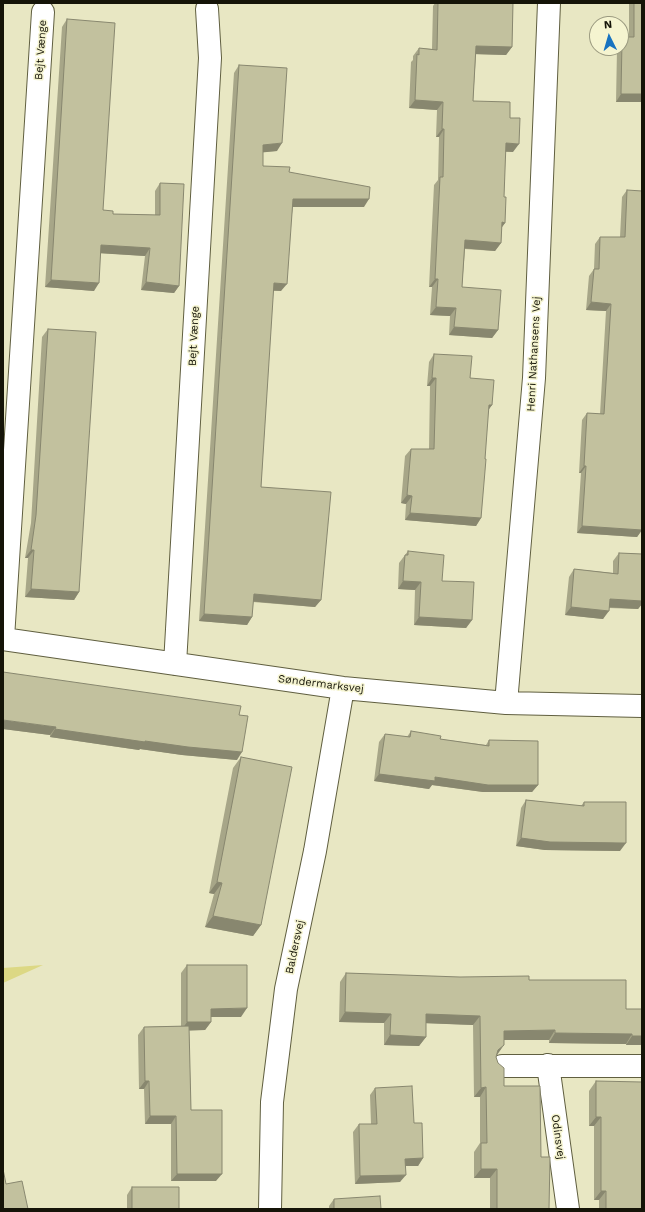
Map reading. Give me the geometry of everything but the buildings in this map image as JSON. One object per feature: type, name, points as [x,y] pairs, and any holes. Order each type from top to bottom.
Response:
[{"type":"street","name":"Henri Nathansens Vej","points":[[506,703],[534,378],[549,3]]},
{"type":"street","name":"Bejt Vænge","points":[[175,664],[210,58],[207,9]]},
{"type":"street","name":"Bejt Vænge","points":[[3,638],[43,12]]},
{"type":"street","name":"Søndermarksvej","points":[[3,638],[343,688],[506,703],[642,706]]},
{"type":"street","name":"Baldersvej","points":[[270,1209],[272,1102],[286,989],[315,852],[343,688]]},
{"type":"street","name":"Odinsvej","points":[[548,1065],[568,1209]]},
{"type":"street","points":[[502,1066],[642,1066]]},
{"type":"shaded area","points":[[43,965],[3,983],[3,968]]}]
